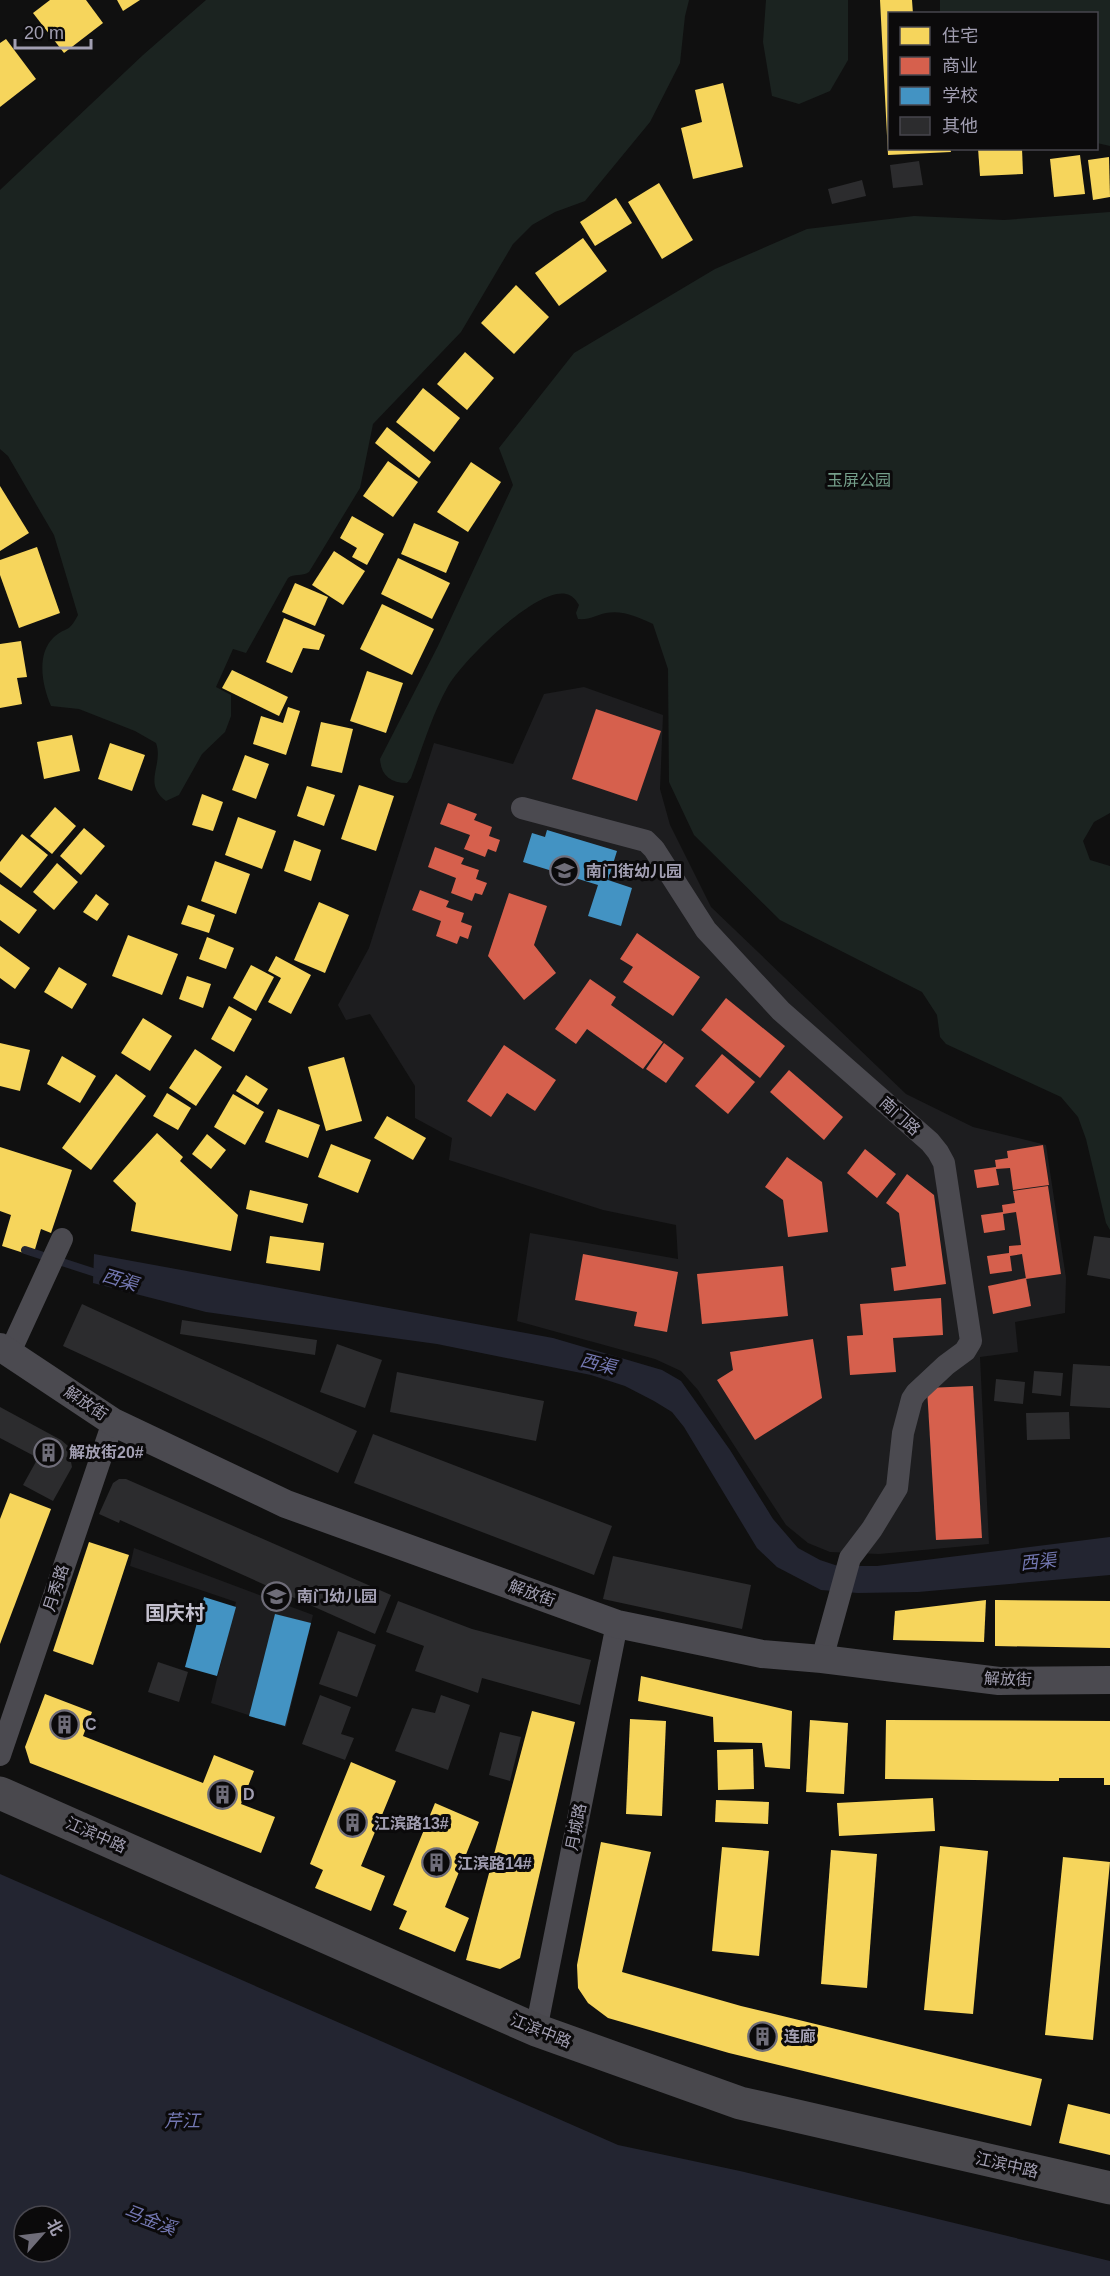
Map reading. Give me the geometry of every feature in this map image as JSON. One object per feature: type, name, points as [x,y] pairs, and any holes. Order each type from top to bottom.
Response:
[{"type":"main road","name":"江滨中路","points":[[0,1792],[536,2030],[740,2103],[1110,2188]]},
{"type":"street","name":"南门路","points":[[522,808],[646,842],[654,849],[706,930],[781,1011],[930,1142],[939,1152],[944,1163],[971,1341],[965,1351],[916,1392],[912,1399],[903,1433],[897,1488],[872,1529],[850,1558],[822,1659]]},
{"type":"street","points":[[5,1349],[44,1278],[62,1239]]},
{"type":"street","name":"解放街","points":[[5,1349],[113,1422],[286,1504],[617,1624],[762,1654],[822,1659],[999,1681],[1110,1680]]},
{"type":"street","name":"月秀路","points":[[0,1755],[113,1422]]},
{"type":"street","name":"月城路","points":[[536,2030],[617,1624]]},
{"type":"shaded area","points":[[584,687],[663,715],[660,789],[670,825],[711,907],[906,1094],[973,1127],[1046,1145],[1066,1278],[1065,1313],[1015,1322],[1018,1352],[980,1357],[989,1544],[879,1554],[830,1552],[808,1543],[786,1525],[698,1390],[681,1371],[655,1359],[517,1321],[530,1233],[678,1259],[676,1225],[603,1210],[449,1160],[452,1138],[415,1118],[415,1086],[370,1014],[346,1020],[338,1005],[369,948],[434,743],[513,764],[544,694]]},
{"type":"shaded area","points":[[134,1548],[313,1615],[286,1727],[211,1703],[236,1602],[130,1566]]},
{"type":"green space","points":[[206,0],[689,0],[680,63],[650,122],[585,201],[555,212],[532,225],[513,244],[461,332],[373,424],[360,488],[309,572],[288,578],[246,653],[233,649],[216,687],[231,695],[231,716],[225,732],[202,754],[179,795],[166,801],[155,787],[158,759],[156,743],[135,731],[79,709],[51,706],[45,689],[42,670],[48,644],[69,627],[78,615],[54,535],[8,456],[0,449],[0,190],[143,55]]},
{"type":"green space","points":[[766,0],[848,0],[848,60],[830,91],[799,104],[772,96],[763,42]]},
{"type":"green space","points":[[940,0],[1110,0],[1110,146],[1098,143],[1098,12],[940,12]]},
{"type":"green space","name":"玉屏公园","points":[[1110,212],[1110,813],[1094,822],[1083,841],[1090,860],[1110,866],[1110,1230],[1106,1223],[1086,1139],[1078,1117],[1061,1097],[946,1044],[940,1037],[937,1015],[922,992],[780,920],[694,835],[669,782],[668,669],[653,624],[618,612],[578,619],[576,613],[579,605],[574,598],[566,594],[553,595],[537,602],[482,645],[455,676],[437,709],[411,778],[407,783],[396,782],[384,774],[380,759],[438,646],[513,485],[499,448],[574,353],[715,269],[807,229],[914,216],[1004,220]]},
{"type":"water","points":[[94,1254],[553,1338],[662,1370],[681,1381],[730,1450],[773,1519],[798,1548],[820,1560],[838,1566],[877,1566],[1110,1537],[1110,1575],[918,1592],[858,1593],[821,1590],[777,1567],[757,1548],[684,1427],[672,1412],[625,1386],[591,1375],[437,1344],[206,1312],[93,1283]]},
{"type":"water","name":"芹江","points":[[0,1874],[618,2145],[740,2171],[1110,2261],[1110,2276],[0,2276]]},
{"type":"building: 住宅","points":[[50,0],[86,0],[103,23],[64,53],[33,13]]},
{"type":"building: 住宅","points":[[117,0],[140,0],[123,11]]},
{"type":"building: 住宅","points":[[880,0],[912,0],[913,12],[888,12],[888,150],[950,150],[951,152],[888,155]]},
{"type":"building: 住宅","points":[[6,39],[36,79],[0,107],[0,43]]},
{"type":"building: 住宅","points":[[723,83],[743,167],[693,179],[681,128],[702,122],[695,90]]},
{"type":"building: 住宅","points":[[978,150],[1022,150],[1023,174],[980,176]]},
{"type":"building: 住宅","points":[[1080,155],[1085,194],[1054,197],[1050,159]]},
{"type":"building: 住宅","points":[[1109,157],[1110,197],[1093,200],[1088,160]]},
{"type":"building: 住宅","points":[[659,183],[693,240],[662,259],[628,202]]},
{"type":"building: 住宅","points":[[616,198],[632,223],[595,246],[580,222]]},
{"type":"building: 住宅","points":[[583,238],[607,271],[559,306],[535,273]]},
{"type":"building: 住宅","points":[[516,285],[549,317],[514,354],[481,323]]},
{"type":"building: 住宅","points":[[465,352],[494,378],[467,410],[437,384]]},
{"type":"building: 住宅","points":[[423,388],[460,418],[434,452],[396,422]]},
{"type":"building: 住宅","points":[[387,427],[431,462],[419,478],[375,443]]},
{"type":"building: 住宅","points":[[388,461],[418,482],[393,517],[363,496]]},
{"type":"building: 住宅","points":[[471,462],[501,482],[468,532],[437,512]]},
{"type":"building: 住宅","points":[[0,486],[29,533],[0,551]]},
{"type":"building: 住宅","points":[[352,516],[384,534],[367,565],[352,557],[357,548],[340,538]]},
{"type":"building: 住宅","points":[[414,523],[459,542],[446,573],[401,554]]},
{"type":"building: 住宅","points":[[37,547],[60,613],[19,628],[0,575],[0,560]]},
{"type":"building: 住宅","points":[[334,551],[365,571],[343,605],[312,585]]},
{"type":"building: 住宅","points":[[398,558],[450,583],[432,619],[381,594]]},
{"type":"building: 住宅","points":[[295,583],[328,597],[315,626],[282,612]]},
{"type":"building: 住宅","points":[[382,604],[434,629],[412,675],[360,649]]},
{"type":"building: 住宅","points":[[284,618],[325,635],[319,650],[303,648],[292,673],[266,662]]},
{"type":"building: 住宅","points":[[21,641],[27,677],[17,678],[22,704],[0,708],[0,644]]},
{"type":"building: 住宅","points":[[232,670],[288,697],[279,716],[222,688]]},
{"type":"building: 住宅","points":[[367,671],[403,683],[386,733],[350,721]]},
{"type":"building: 住宅","points":[[288,707],[300,711],[286,755],[253,744],[261,716],[283,723]]},
{"type":"building: 住宅","points":[[321,722],[353,729],[342,773],[311,766]]},
{"type":"building: 住宅","points":[[72,735],[80,771],[44,779],[37,742]]},
{"type":"building: 住宅","points":[[110,743],[145,755],[132,791],[98,779]]},
{"type":"building: 住宅","points":[[245,755],[269,764],[256,799],[232,790]]},
{"type":"building: 住宅","points":[[359,785],[394,796],[376,851],[341,839]]},
{"type":"building: 住宅","points":[[307,786],[335,795],[324,826],[297,816]]},
{"type":"building: 住宅","points":[[202,794],[223,802],[213,831],[192,825]]},
{"type":"building: 住宅","points":[[55,807],[76,826],[52,854],[30,836]]},
{"type":"building: 住宅","points":[[238,817],[276,831],[262,869],[225,855]]},
{"type":"building: 住宅","points":[[84,828],[105,846],[81,875],[60,856]]},
{"type":"building: 住宅","points":[[22,834],[48,855],[21,888],[0,872],[0,862]]},
{"type":"building: 住宅","points":[[294,840],[321,850],[311,881],[284,871]]},
{"type":"building: 住宅","points":[[215,861],[250,874],[236,914],[201,901]]},
{"type":"building: 住宅","points":[[57,863],[78,882],[54,910],[33,892]]},
{"type":"building: 住宅","points":[[0,884],[37,910],[19,934],[0,920]]},
{"type":"building: 住宅","points":[[96,894],[109,904],[97,921],[83,912]]},
{"type":"building: 住宅","points":[[319,902],[349,915],[325,973],[294,960]]},
{"type":"building: 住宅","points":[[188,905],[215,915],[209,933],[181,924]]},
{"type":"building: 住宅","points":[[128,935],[178,954],[162,995],[112,976]]},
{"type":"building: 住宅","points":[[207,937],[234,948],[226,969],[199,959]]},
{"type":"building: 住宅","points":[[0,946],[30,968],[15,989],[0,978]]},
{"type":"building: 住宅","points":[[276,956],[311,975],[291,1014],[268,1002],[281,978],[268,971]]},
{"type":"building: 住宅","points":[[251,965],[274,977],[256,1011],[233,998]]},
{"type":"building: 住宅","points":[[59,967],[87,984],[72,1009],[44,992]]},
{"type":"building: 住宅","points":[[187,976],[211,984],[203,1008],[179,999]]},
{"type":"building: 住宅","points":[[229,1006],[252,1019],[234,1052],[211,1039]]},
{"type":"building: 住宅","points":[[143,1018],[172,1036],[150,1071],[121,1053]]},
{"type":"building: 住宅","points":[[0,1043],[30,1050],[20,1091],[0,1086]]},
{"type":"building: 住宅","points":[[195,1049],[222,1067],[196,1106],[169,1088]]},
{"type":"building: 住宅","points":[[62,1056],[96,1076],[80,1103],[47,1084]]},
{"type":"building: 住宅","points":[[344,1057],[362,1121],[326,1131],[308,1067]]},
{"type":"building: 住宅","points":[[116,1074],[146,1096],[91,1170],[62,1148]]},
{"type":"building: 住宅","points":[[246,1075],[268,1089],[258,1105],[236,1091]]},
{"type":"building: 住宅","points":[[167,1093],[191,1108],[178,1130],[153,1116]]},
{"type":"building: 住宅","points":[[233,1094],[264,1112],[245,1145],[214,1127]]},
{"type":"building: 住宅","points":[[278,1109],[320,1125],[308,1158],[265,1142]]},
{"type":"building: 住宅","points":[[387,1116],[426,1138],[413,1160],[374,1138]]},
{"type":"building: 住宅","points":[[157,1133],[183,1157],[180,1161],[238,1215],[231,1251],[131,1231],[136,1203],[113,1181]]},
{"type":"building: 住宅","points":[[207,1134],[226,1150],[211,1169],[192,1154]]},
{"type":"building: 住宅","points":[[331,1144],[371,1160],[358,1193],[318,1177]]},
{"type":"building: 住宅","points":[[0,1147],[72,1170],[51,1233],[41,1229],[33,1256],[2,1246],[11,1215],[0,1211]]},
{"type":"building: 住宅","points":[[250,1190],[308,1204],[303,1223],[246,1209]]},
{"type":"building: 住宅","points":[[270,1236],[324,1243],[320,1271],[266,1263]]},
{"type":"building: 住宅","points":[[10,1493],[51,1509],[0,1644],[0,1519]]},
{"type":"building: 住宅","points":[[89,1542],[129,1555],[93,1665],[53,1651]]},
{"type":"building: 住宅","points":[[986,1600],[984,1642],[893,1640],[895,1611]]},
{"type":"building: 住宅","points":[[995,1600],[1110,1601],[1110,1648],[995,1646]]},
{"type":"building: 住宅","points":[[641,1676],[792,1711],[790,1769],[765,1767],[762,1743],[714,1742],[713,1717],[638,1701]]},
{"type":"building: 住宅","points":[[45,1694],[92,1712],[83,1736],[203,1783],[214,1755],[254,1771],[241,1804],[275,1817],[261,1853],[30,1763],[25,1747]]},
{"type":"building: 住宅","points":[[532,1711],[575,1722],[520,1958],[500,1969],[466,1960]]},
{"type":"building: 住宅","points":[[630,1719],[666,1721],[662,1816],[626,1814]]},
{"type":"building: 住宅","points":[[810,1720],[848,1723],[844,1794],[806,1792]]},
{"type":"building: 住宅","points":[[886,1720],[1110,1721],[1110,1785],[1104,1785],[1104,1778],[1059,1778],[1059,1781],[885,1779]]},
{"type":"building: 住宅","points":[[753,1749],[754,1789],[718,1790],[717,1750]]},
{"type":"building: 住宅","name":"江滨路13#","points":[[351,1762],[396,1781],[361,1866],[385,1876],[371,1911],[315,1888],[323,1870],[310,1864]]},
{"type":"building: 住宅","points":[[933,1798],[935,1831],[839,1836],[837,1803]]},
{"type":"building: 住宅","points":[[716,1800],[769,1802],[768,1824],[715,1822]]},
{"type":"building: 住宅","name":"江滨路14#","points":[[435,1803],[479,1822],[445,1907],[469,1918],[455,1952],[399,1929],[407,1911],[393,1905]]},
{"type":"building: 住宅","points":[[601,1842],[651,1852],[622,1972],[741,2006],[1042,2079],[1031,2126],[729,2053],[608,2018],[588,2003],[578,1988],[577,1965]]},
{"type":"building: 住宅","points":[[940,1846],[988,1851],[973,2014],[924,2010]]},
{"type":"building: 住宅","points":[[722,1847],[769,1851],[759,1956],[712,1951]]},
{"type":"building: 住宅","points":[[831,1850],[877,1854],[867,1988],[821,1984]]},
{"type":"building: 住宅","points":[[1063,1857],[1110,1862],[1093,2040],[1045,2035]]},
{"type":"building: 住宅","points":[[1068,2104],[1110,2114],[1110,2155],[1059,2143]]},
{"type":"building: 商业","points":[[596,709],[661,731],[637,801],[572,779]]},
{"type":"building: 商业","points":[[448,803],[477,814],[474,820],[492,827],[489,836],[500,840],[496,852],[488,849],[485,857],[464,849],[470,835],[440,824]]},
{"type":"building: 商业","points":[[435,847],[464,858],[461,864],[479,870],[476,879],[487,883],[482,895],[475,893],[472,901],[451,893],[456,878],[428,867]]},
{"type":"building: 商业","points":[[420,890],[449,901],[446,907],[464,913],[461,922],[472,926],[468,939],[460,936],[457,944],[436,936],[441,921],[412,910]]},
{"type":"building: 商业","points":[[509,893],[547,906],[534,945],[556,973],[524,1000],[488,956]]},
{"type":"building: 商业","points":[[637,933],[700,977],[673,1016],[623,982],[633,967],[620,959]]},
{"type":"building: 商业","points":[[590,979],[616,997],[611,1005],[663,1042],[643,1069],[587,1029],[576,1044],[555,1029]]},
{"type":"building: 商业","points":[[726,998],[785,1046],[760,1078],[701,1030]]},
{"type":"building: 商业","points":[[664,1043],[684,1058],[666,1083],[646,1069]]},
{"type":"building: 商业","points":[[504,1045],[556,1080],[535,1111],[507,1093],[491,1117],[467,1101]]},
{"type":"building: 商业","points":[[722,1054],[755,1082],[728,1114],[695,1086]]},
{"type":"building: 商业","points":[[789,1070],[843,1117],[824,1140],[770,1092]]},
{"type":"building: 商业","points":[[1043,1145],[1049,1185],[1013,1190],[1010,1168],[996,1169],[999,1185],[977,1188],[974,1170],[996,1167],[995,1160],[1008,1158],[1007,1151]]},
{"type":"building: 商业","points":[[865,1149],[896,1174],[877,1198],[847,1173]]},
{"type":"building: 商业","points":[[787,1157],[822,1182],[828,1232],[788,1237],[783,1200],[765,1187]]},
{"type":"building: 商业","points":[[907,1174],[934,1195],[946,1284],[894,1291],[891,1268],[906,1266],[899,1213],[886,1203]]},
{"type":"building: 商业","points":[[1048,1186],[1061,1274],[1026,1279],[1022,1254],[1010,1256],[1012,1271],[990,1274],[987,1256],[1009,1253],[1009,1246],[1021,1245],[1019,1231],[1016,1212],[1003,1214],[1005,1230],[984,1233],[981,1215],[1003,1212],[1002,1205],[1015,1203],[1013,1191]]},
{"type":"building: 商业","points":[[583,1254],[678,1272],[667,1332],[634,1326],[637,1312],[575,1300]]},
{"type":"building: 商业","points":[[783,1266],[788,1316],[702,1324],[697,1274]]},
{"type":"building: 商业","points":[[1026,1278],[1031,1306],[993,1314],[988,1286]]},
{"type":"building: 商业","points":[[941,1298],[943,1335],[893,1338],[896,1372],[850,1375],[847,1336],[863,1335],[860,1304]]},
{"type":"building: 商业","points":[[813,1339],[822,1398],[755,1440],[717,1380],[733,1370],[730,1352]]},
{"type":"building: 商业","points":[[973,1386],[982,1538],[936,1540],[927,1388]]},
{"type":"building: 学校","name":"南门街幼儿园","points":[[547,830],[617,851],[608,880],[632,888],[621,926],[588,916],[598,885],[523,862],[532,833],[545,837]]},
{"type":"building: 学校","points":[[204,1597],[236,1607],[217,1676],[185,1667]]},
{"type":"building: 学校","points":[[275,1614],[311,1623],[285,1726],[249,1716]]},
{"type":"building: 其他","points":[[919,161],[923,185],[893,188],[890,165]]},
{"type":"building: 其他","points":[[862,180],[866,196],[832,204],[828,189]]},
{"type":"building: 其他","points":[[1094,1236],[1110,1238],[1110,1279],[1087,1275]]},
{"type":"building: 其他","points":[[82,1304],[357,1431],[338,1473],[63,1346]]},
{"type":"building: 其他","points":[[182,1320],[317,1340],[315,1355],[180,1334]]},
{"type":"building: 其他","points":[[337,1344],[382,1360],[365,1408],[320,1392]]},
{"type":"building: 其他","points":[[1073,1364],[1110,1366],[1110,1408],[1070,1406]]},
{"type":"building: 其他","points":[[1034,1371],[1063,1373],[1061,1396],[1032,1393]]},
{"type":"building: 其他","points":[[397,1372],[544,1401],[536,1441],[390,1412]]},
{"type":"building: 其他","points":[[996,1379],[1025,1382],[1023,1404],[994,1401]]},
{"type":"building: 其他","name":"解放街20#","points":[[0,1407],[68,1446],[72,1467],[53,1501],[23,1485],[38,1458],[0,1438]]},
{"type":"building: 其他","points":[[1069,1412],[1070,1439],[1027,1440],[1026,1413]]},
{"type":"building: 其他","points":[[373,1434],[612,1526],[594,1575],[354,1483]]},
{"type":"building: 其他","points":[[119,1479],[126,1479],[391,1595],[375,1634],[120,1520],[119,1523],[99,1514],[113,1483]]},
{"type":"building: 其他","points":[[613,1556],[751,1585],[742,1629],[603,1599]]},
{"type":"building: 其他","points":[[398,1601],[472,1629],[591,1660],[580,1705],[482,1678],[478,1693],[415,1671],[424,1646],[386,1632]]},
{"type":"building: 其他","points":[[338,1631],[376,1645],[357,1697],[319,1684]]},
{"type":"building: 其他","points":[[158,1662],[188,1672],[179,1702],[148,1692]]},
{"type":"building: 其他","points":[[320,1695],[351,1707],[341,1734],[354,1738],[345,1760],[302,1744]]},
{"type":"building: 其他","points":[[441,1695],[470,1705],[448,1770],[395,1751],[412,1708],[435,1713]]},
{"type":"building: 其他","points":[[500,1732],[521,1737],[510,1781],[489,1775]]},
{"type":"waterway","name":"西渠","points":[[25,1250],[102,1275]]},
{"type":"place","name":"南门街幼儿园","points":[[565,871]]},
{"type":"place","name":"解放街20#","points":[[48,1452]]},
{"type":"place","name":"南门幼儿园","points":[[276,1596]]},
{"type":"place","name":"C","points":[[64,1724]]},
{"type":"place","name":"D","points":[[222,1794]]},
{"type":"place","name":"江滨路13#","points":[[353,1823]]},
{"type":"place","name":"江滨路14#","points":[[436,1863]]},
{"type":"place","name":"连廊","points":[[763,2036]]},
{"type":"district","name":"国庆村","points":[[175,1613]]},
{"type":"water label","name":"马金溪","points":[[150,2220]]}]
